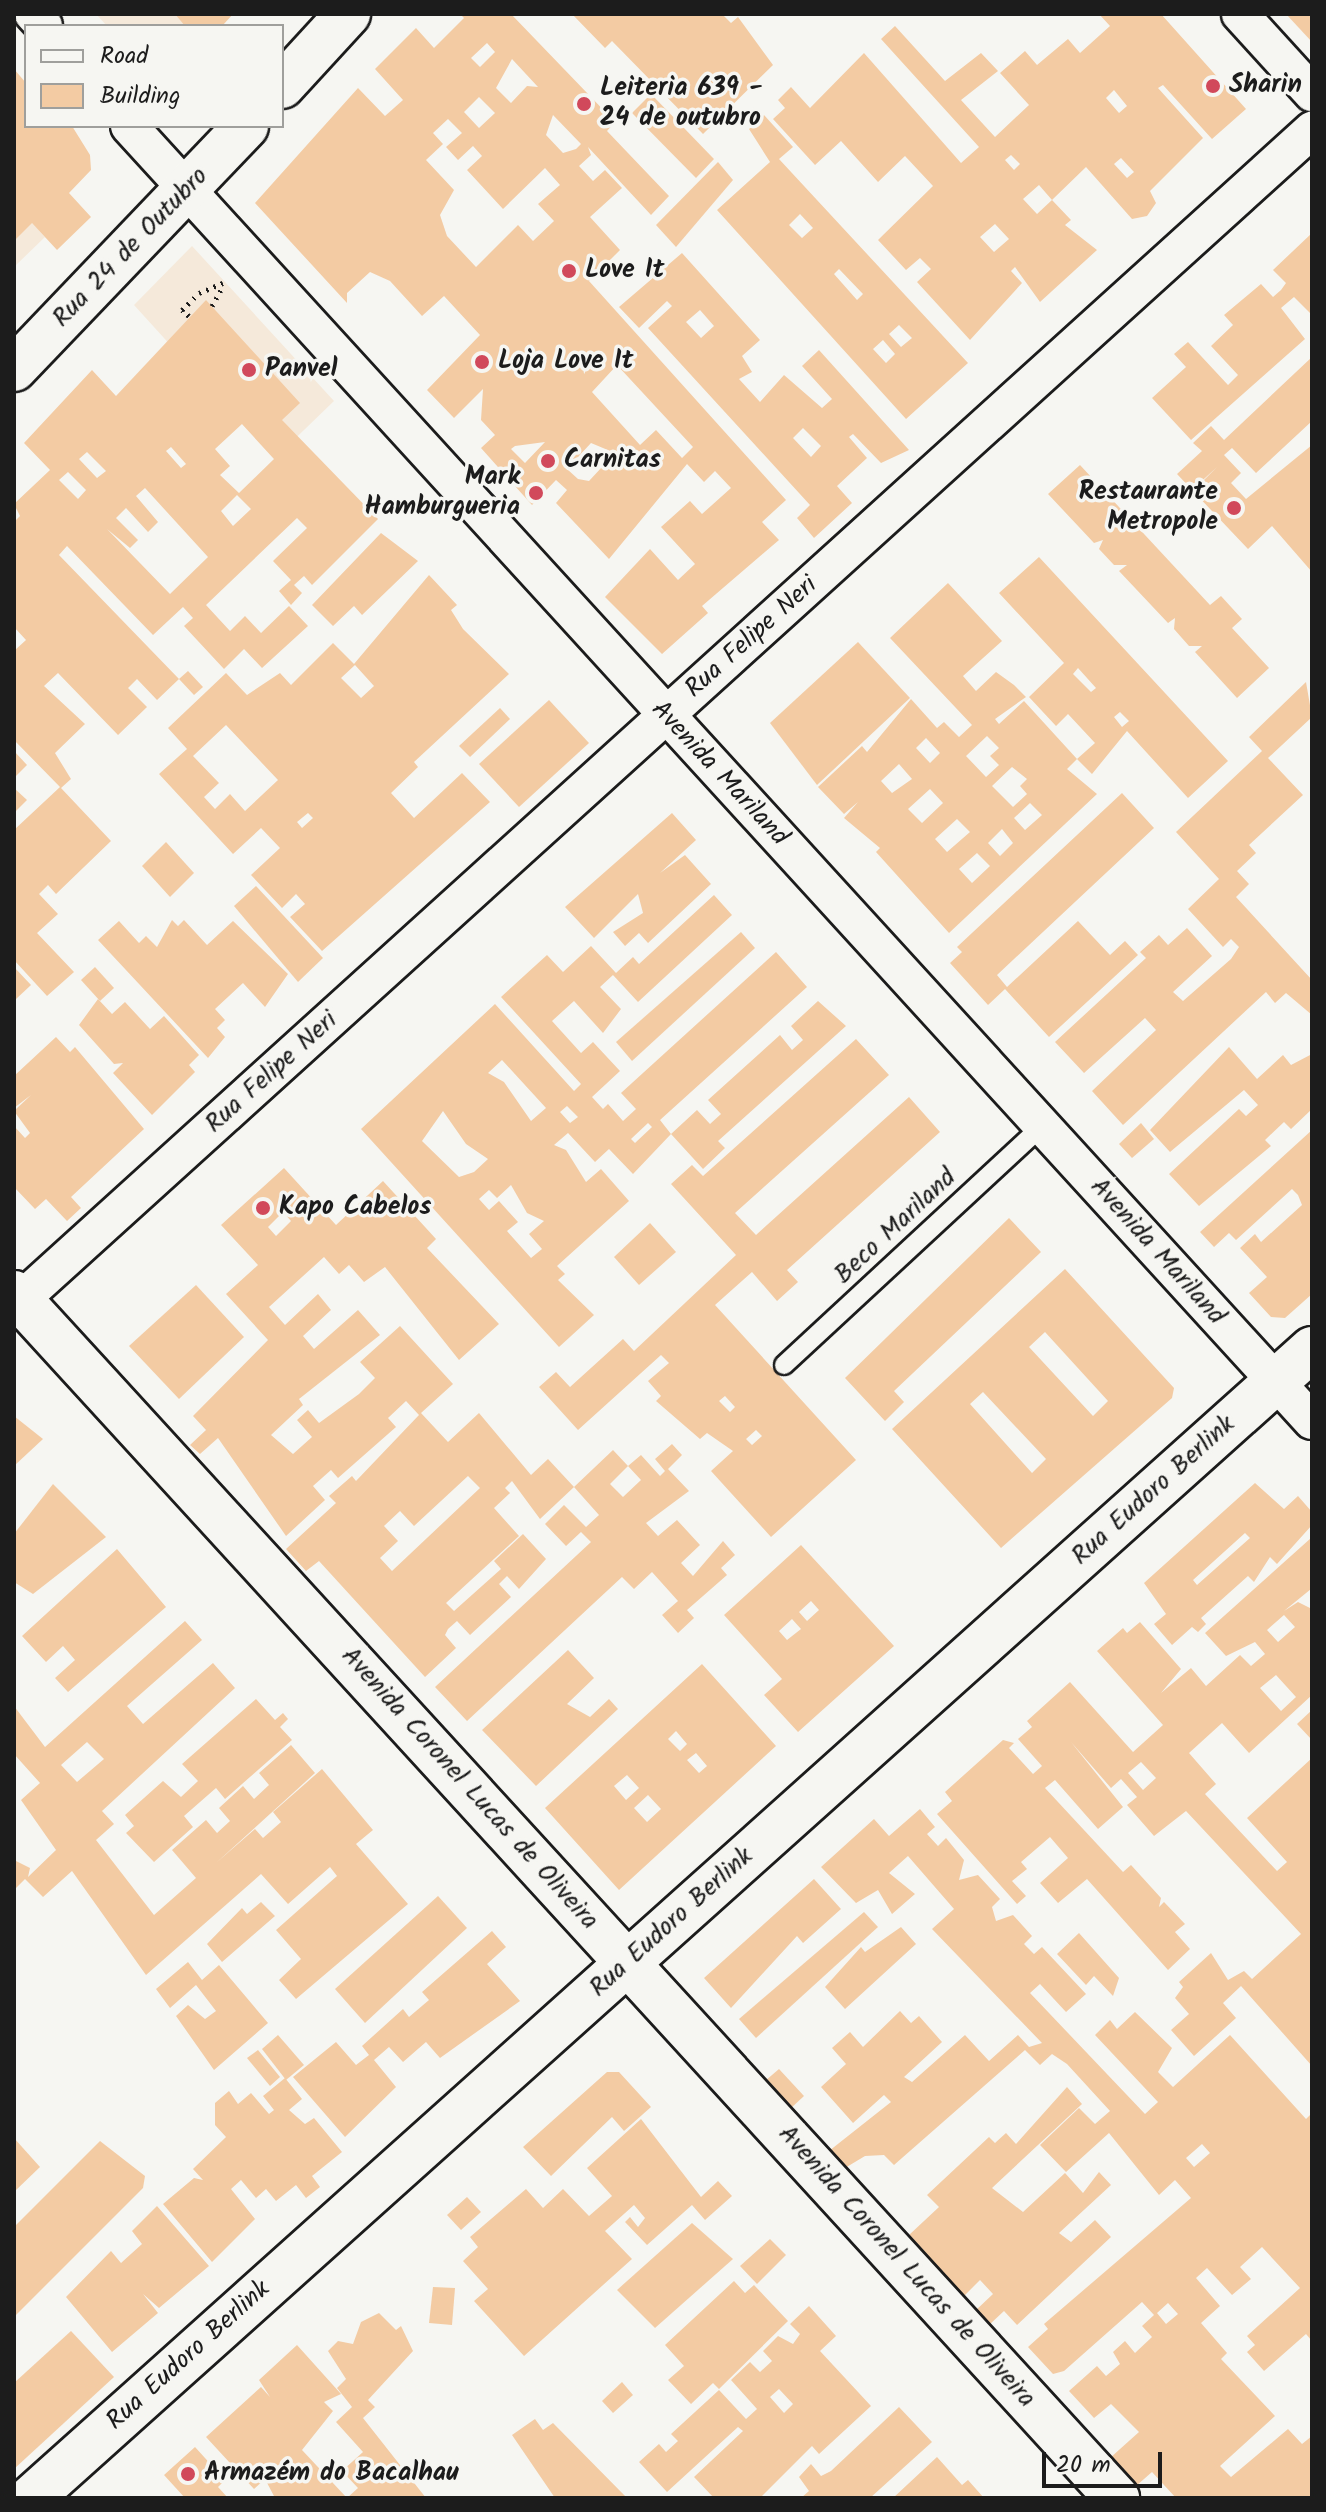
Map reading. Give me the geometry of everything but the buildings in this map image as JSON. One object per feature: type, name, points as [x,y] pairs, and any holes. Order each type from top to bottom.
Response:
[{"type":"street","points":[[284,84],[348,14]]},
{"type":"street","points":[[1240,14],[1312,93]]},
{"type":"street","name":"Avenida Mariland","points":[[131,128],[186,193],[236,271],[666,716],[1312,1421]]},
{"type":"street","name":"Rua 24 de Outubro","points":[[14,369],[186,193],[244,128]]},
{"type":"street","name":"Rua Felipe Neri","points":[[16,1300],[1312,130]]},
{"type":"street","name":"Avenida Coronel Lucas de Oliveira","points":[[16,1300],[1117,2498]]},
{"type":"street","name":"Rua Eudoro Berlink","points":[[31,2498],[1312,1349]]},
{"type":"lane","name":"Beco Mariland","points":[[784,1365],[1042,1126]]},
{"type":"path","points":[[212,306],[236,271]]},
{"type":"path","points":[[182,310],[236,271]]},
{"type":"path","points":[[176,303],[189,316]]},
{"type":"shaded area","points":[[96,14],[233,14],[224,24],[105,24]]},
{"type":"shaded area","points":[[14,203],[45,237],[14,267]]},
{"type":"shaded area","name":"Panvel","points":[[192,246],[334,401],[274,459],[134,305]]},
{"type":"place","name":"Sharin","points":[[1213,86]]},
{"type":"place","name":"Leiteria 639 - 24 de outubro","points":[[584,104]]},
{"type":"place","name":"Love It","points":[[569,271]]},
{"type":"place","name":"Loja Love It","points":[[482,362]]},
{"type":"place","name":"Panvel","points":[[249,370]]},
{"type":"place","name":"Carnitas","points":[[548,461]]},
{"type":"place","name":"Mark Hamburgueria","points":[[536,493]]},
{"type":"place","name":"Restaurante Metropole","points":[[1234,508]]},
{"type":"place","name":"Kapo Cabelos","points":[[263,1208]]},
{"type":"place","name":"Armazém do Bacalhau","points":[[188,2474]]}]
